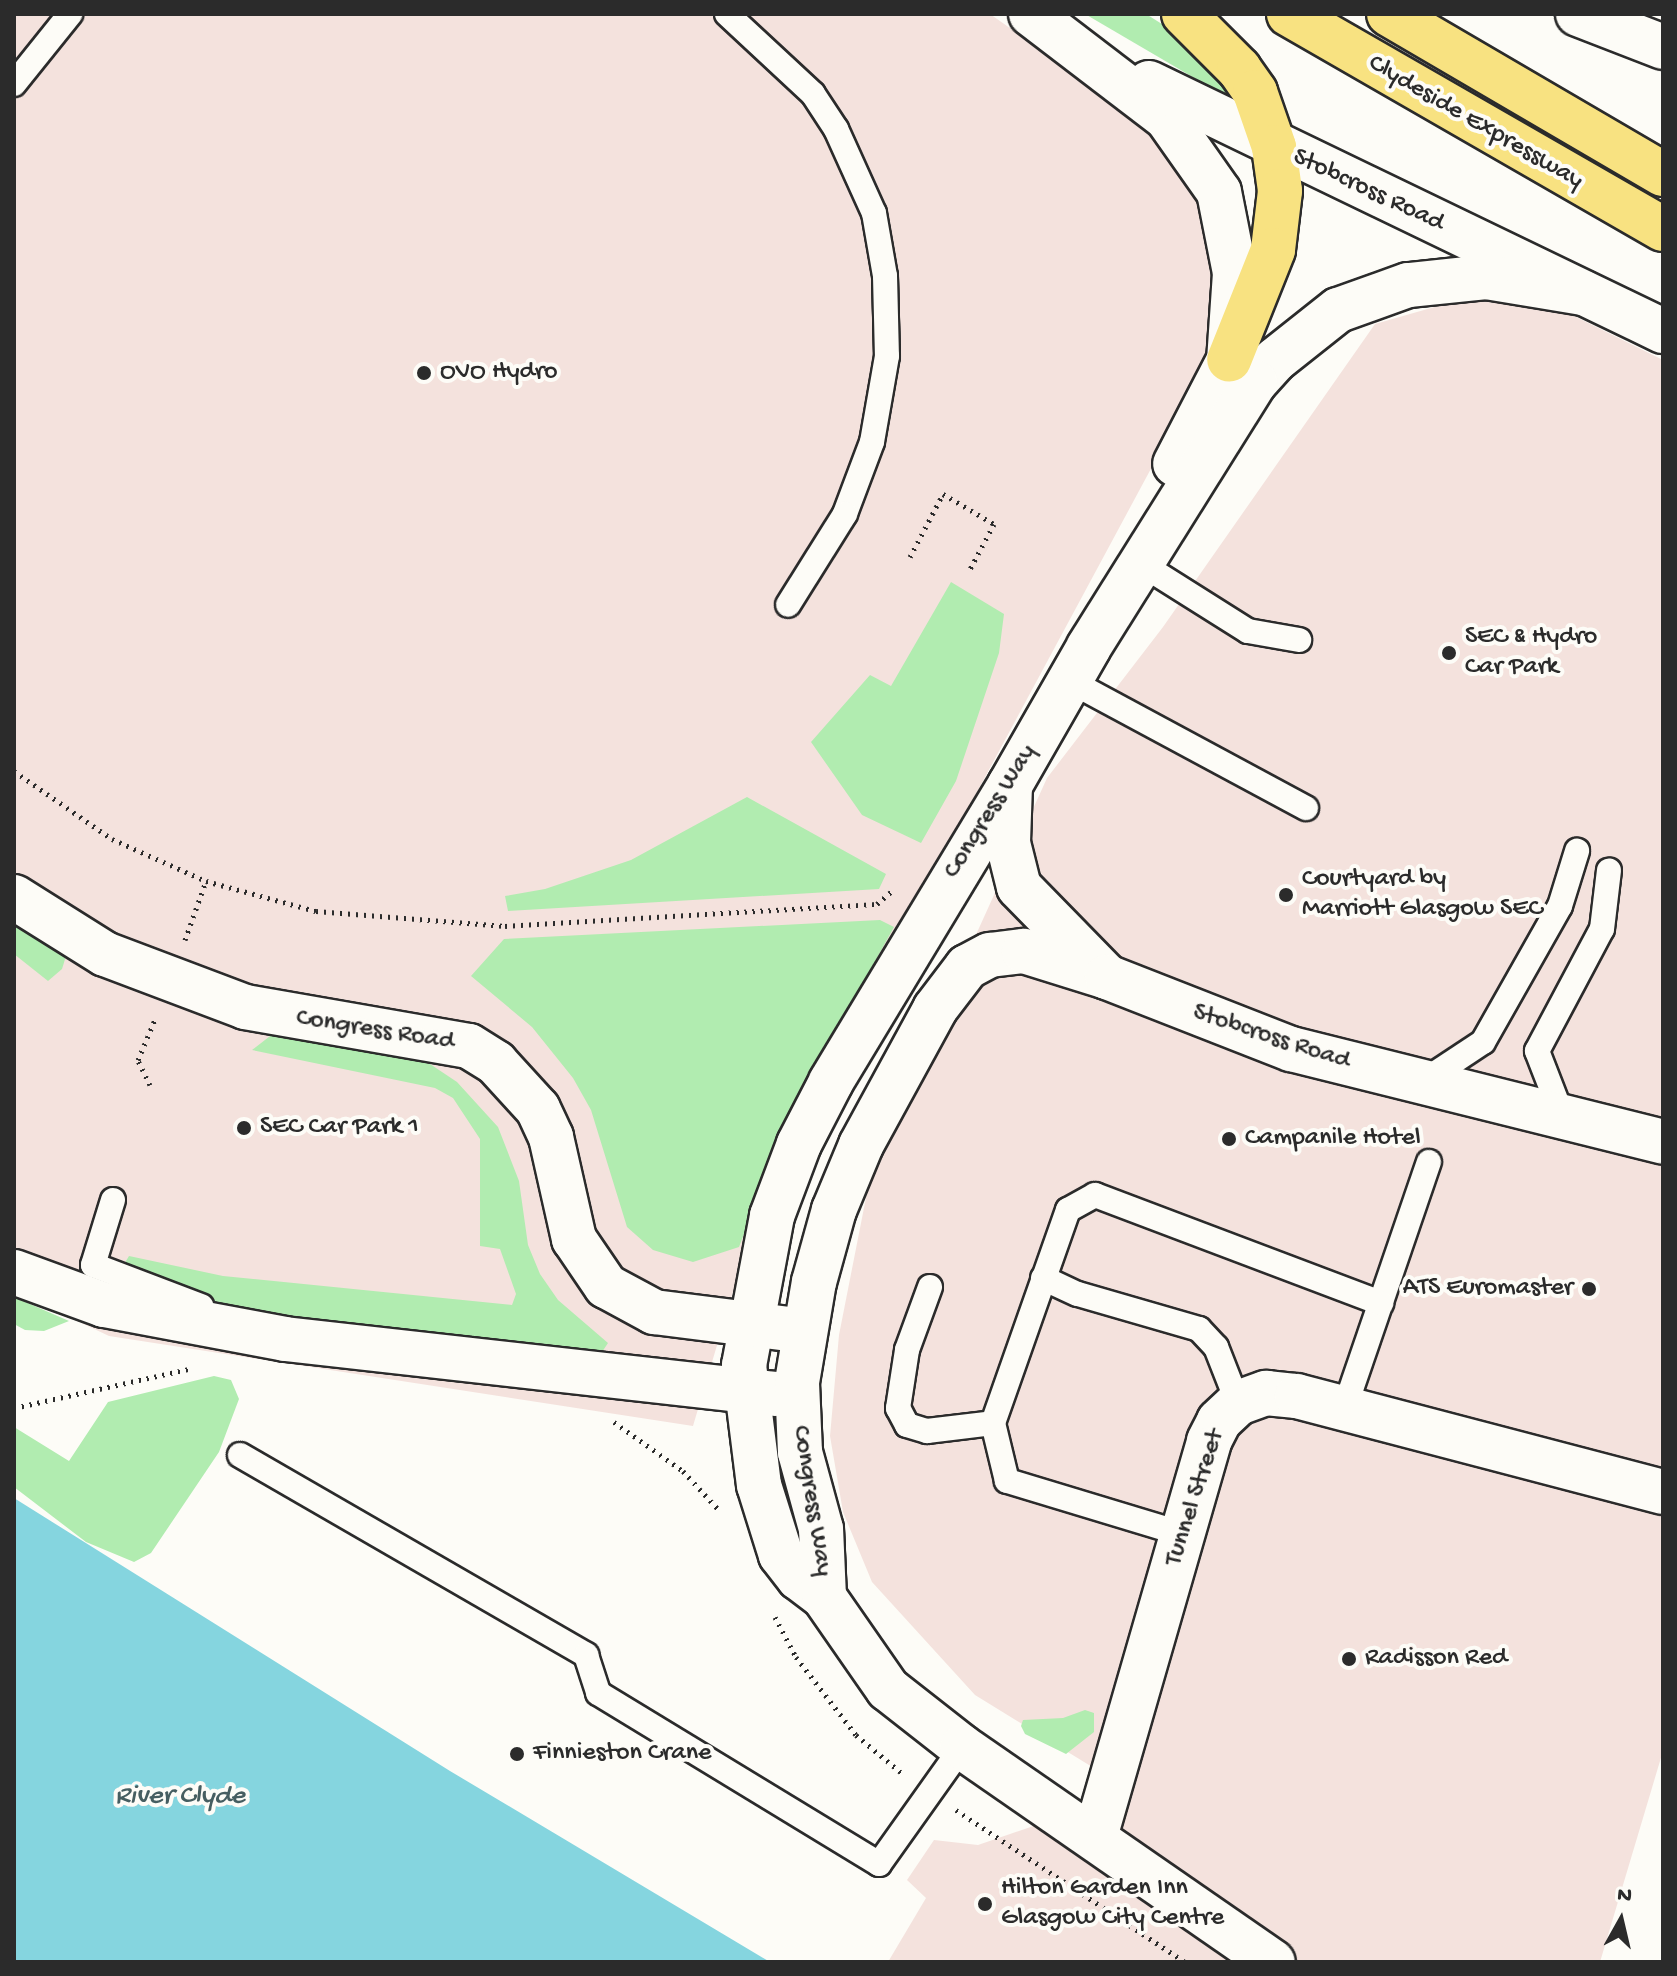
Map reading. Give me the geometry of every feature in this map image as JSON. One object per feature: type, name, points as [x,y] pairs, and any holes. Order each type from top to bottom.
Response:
[{"type":"main road","points":[[1184,14],[1239,69],[1255,92],[1274,147],[1280,191],[1273,250],[1229,360]]},
{"type":"main road","name":"Clydeside Expressway","points":[[1389,14],[1663,174]]},
{"type":"main road","name":"Clydeside Expressway","points":[[1300,21],[1663,229]]},
{"type":"street","name":"Stobcross Road","points":[[1031,14],[1167,118],[1219,192],[1235,273],[1229,360],[1193,424],[1079,664]]},
{"type":"street","points":[[1578,14],[1663,47]]},
{"type":"street","name":"Stobcross Road","points":[[1075,45],[1274,147],[1663,331]]},
{"type":"street","name":"Congress Way","points":[[1273,1962],[962,1747],[888,1689],[824,1597],[799,1578],[781,1555],[759,1485],[746,1391],[749,1324],[772,1216],[799,1144],[941,892],[1010,785],[1079,664],[1255,382],[1305,332],[1338,310],[1381,293],[1446,278],[1486,277],[1583,293]]},
{"type":"street","name":"Stobcross Road","points":[[1010,785],[1008,843],[1019,887],[1107,977],[1291,1049],[1663,1142]]},
{"type":"street","name":"Congress Road","points":[[14,897],[105,954],[245,1007],[469,1046],[496,1063],[538,1109],[551,1137],[574,1239],[606,1286],[654,1312],[804,1331]]},
{"type":"street","name":"Congress Way","points":[[824,1597],[826,1564],[800,1452],[796,1396],[804,1331],[841,1190],[955,980],[984,957],[1014,951],[1107,977]]},
{"type":"street","points":[[14,1272],[104,1305],[285,1339],[796,1396]]},
{"type":"street","name":"Tunnel Street","points":[[1095,1837],[1209,1441],[1219,1421],[1238,1403],[1266,1393],[1345,1407],[1663,1492]]},
{"type":"lane","points":[[14,84],[70,14]]},
{"type":"lane","points":[[727,14],[813,94],[836,129],[874,213],[885,276],[887,356],[872,442],[845,514],[788,605]]},
{"type":"lane","points":[[1143,565],[1248,631],[1299,640]]},
{"type":"lane","points":[[1079,664],[1306,808]]},
{"type":"lane","points":[[1421,1083],[1483,1042],[1560,906],[1577,851]]},
{"type":"lane","points":[[1563,1118],[1537,1051],[1602,929],[1609,870]]},
{"type":"lane","points":[[1345,1407],[1429,1162]]},
{"type":"lane","points":[[1183,1534],[1007,1481],[993,1423],[1068,1210],[1095,1195],[1381,1303]]},
{"type":"lane","points":[[113,1200],[93,1265],[285,1339]]},
{"type":"lane","points":[[1043,1278],[1078,1294],[1199,1329],[1216,1347],[1238,1403]]},
{"type":"lane","points":[[930,1287],[907,1350],[898,1408],[907,1425],[927,1431],[993,1423]]},
{"type":"lane","points":[[240,1455],[586,1655],[598,1693],[879,1864],[962,1747]]},
{"type":"path","points":[[910,557],[943,494],[994,524],[968,573]]},
{"type":"path","points":[[14,771],[112,839],[206,881],[316,911],[505,926],[877,904],[910,874],[941,892]]},
{"type":"path","points":[[14,1408],[196,1367]]},
{"type":"path","points":[[606,1419],[683,1471],[728,1521]]},
{"type":"shaded area","points":[[14,14],[990,14],[1154,130],[1207,214],[1215,249],[1210,359],[963,818],[743,1258],[693,1426],[109,1336],[14,1291]]},
{"type":"shaded area","points":[[1459,300],[1556,307],[1663,360],[1663,1751],[1600,1962],[888,1962],[926,1898],[907,1880],[934,1840],[978,1845],[1133,1792],[975,1695],[872,1582],[843,1512],[830,1436],[839,1335],[873,1162],[1047,778],[1163,627],[1375,324]]},
{"type":"green space","points":[[1085,14],[1146,14],[1197,46],[1237,103]]},
{"type":"green space","points":[[951,582],[1004,614],[999,653],[956,781],[921,843],[862,815],[811,742],[870,675],[891,686]]},
{"type":"green space","points":[[747,797],[886,874],[879,889],[508,911],[505,896],[545,889],[631,860]]},
{"type":"green space","points":[[880,920],[894,927],[788,1119],[739,1247],[693,1262],[653,1250],[627,1227],[591,1110],[573,1078],[532,1027],[471,976],[504,939]]},
{"type":"green space","points":[[14,922],[66,956],[62,969],[48,981],[14,954]]},
{"type":"green space","points":[[274,1033],[388,1051],[430,1064],[457,1082],[498,1127],[519,1181],[528,1245],[540,1274],[558,1300],[608,1343],[600,1355],[273,1318],[210,1300],[123,1266],[129,1256],[223,1276],[512,1305],[516,1294],[500,1249],[480,1246],[480,1139],[453,1098],[435,1088],[252,1050]]},
{"type":"green space","points":[[14,1297],[69,1321],[44,1331],[25,1330],[14,1324]]},
{"type":"green space","points":[[214,1376],[231,1380],[239,1399],[219,1452],[151,1553],[134,1562],[86,1542],[14,1487],[14,1427],[69,1461],[108,1402]]},
{"type":"green space","points":[[1085,1710],[1094,1713],[1094,1732],[1066,1754],[1025,1734],[1021,1726],[1023,1720],[1063,1718]]},
{"type":"water","name":"River Clyde","points":[[14,1498],[450,1771],[770,1962],[14,1962]]},
{"type":"place","name":"OVO Hydro","points":[[424,373]]},
{"type":"place","name":"SEC & Hydro Car Park","points":[[1449,653]]},
{"type":"place","name":"Courtyard by Marriott Glasgow SEC","points":[[1286,895]]},
{"type":"place","name":"SEC Car Park 1","points":[[244,1128]]},
{"type":"place","name":"Campanile Hotel","points":[[1229,1139]]},
{"type":"place","name":"ATS Euromaster","points":[[1589,1289]]},
{"type":"place","name":"Radisson Red","points":[[1349,1659]]},
{"type":"place","name":"Finnieston Crane","points":[[517,1754]]},
{"type":"place","name":"Hilton Garden Inn Glasgow City Centre","points":[[985,1904]]}]
